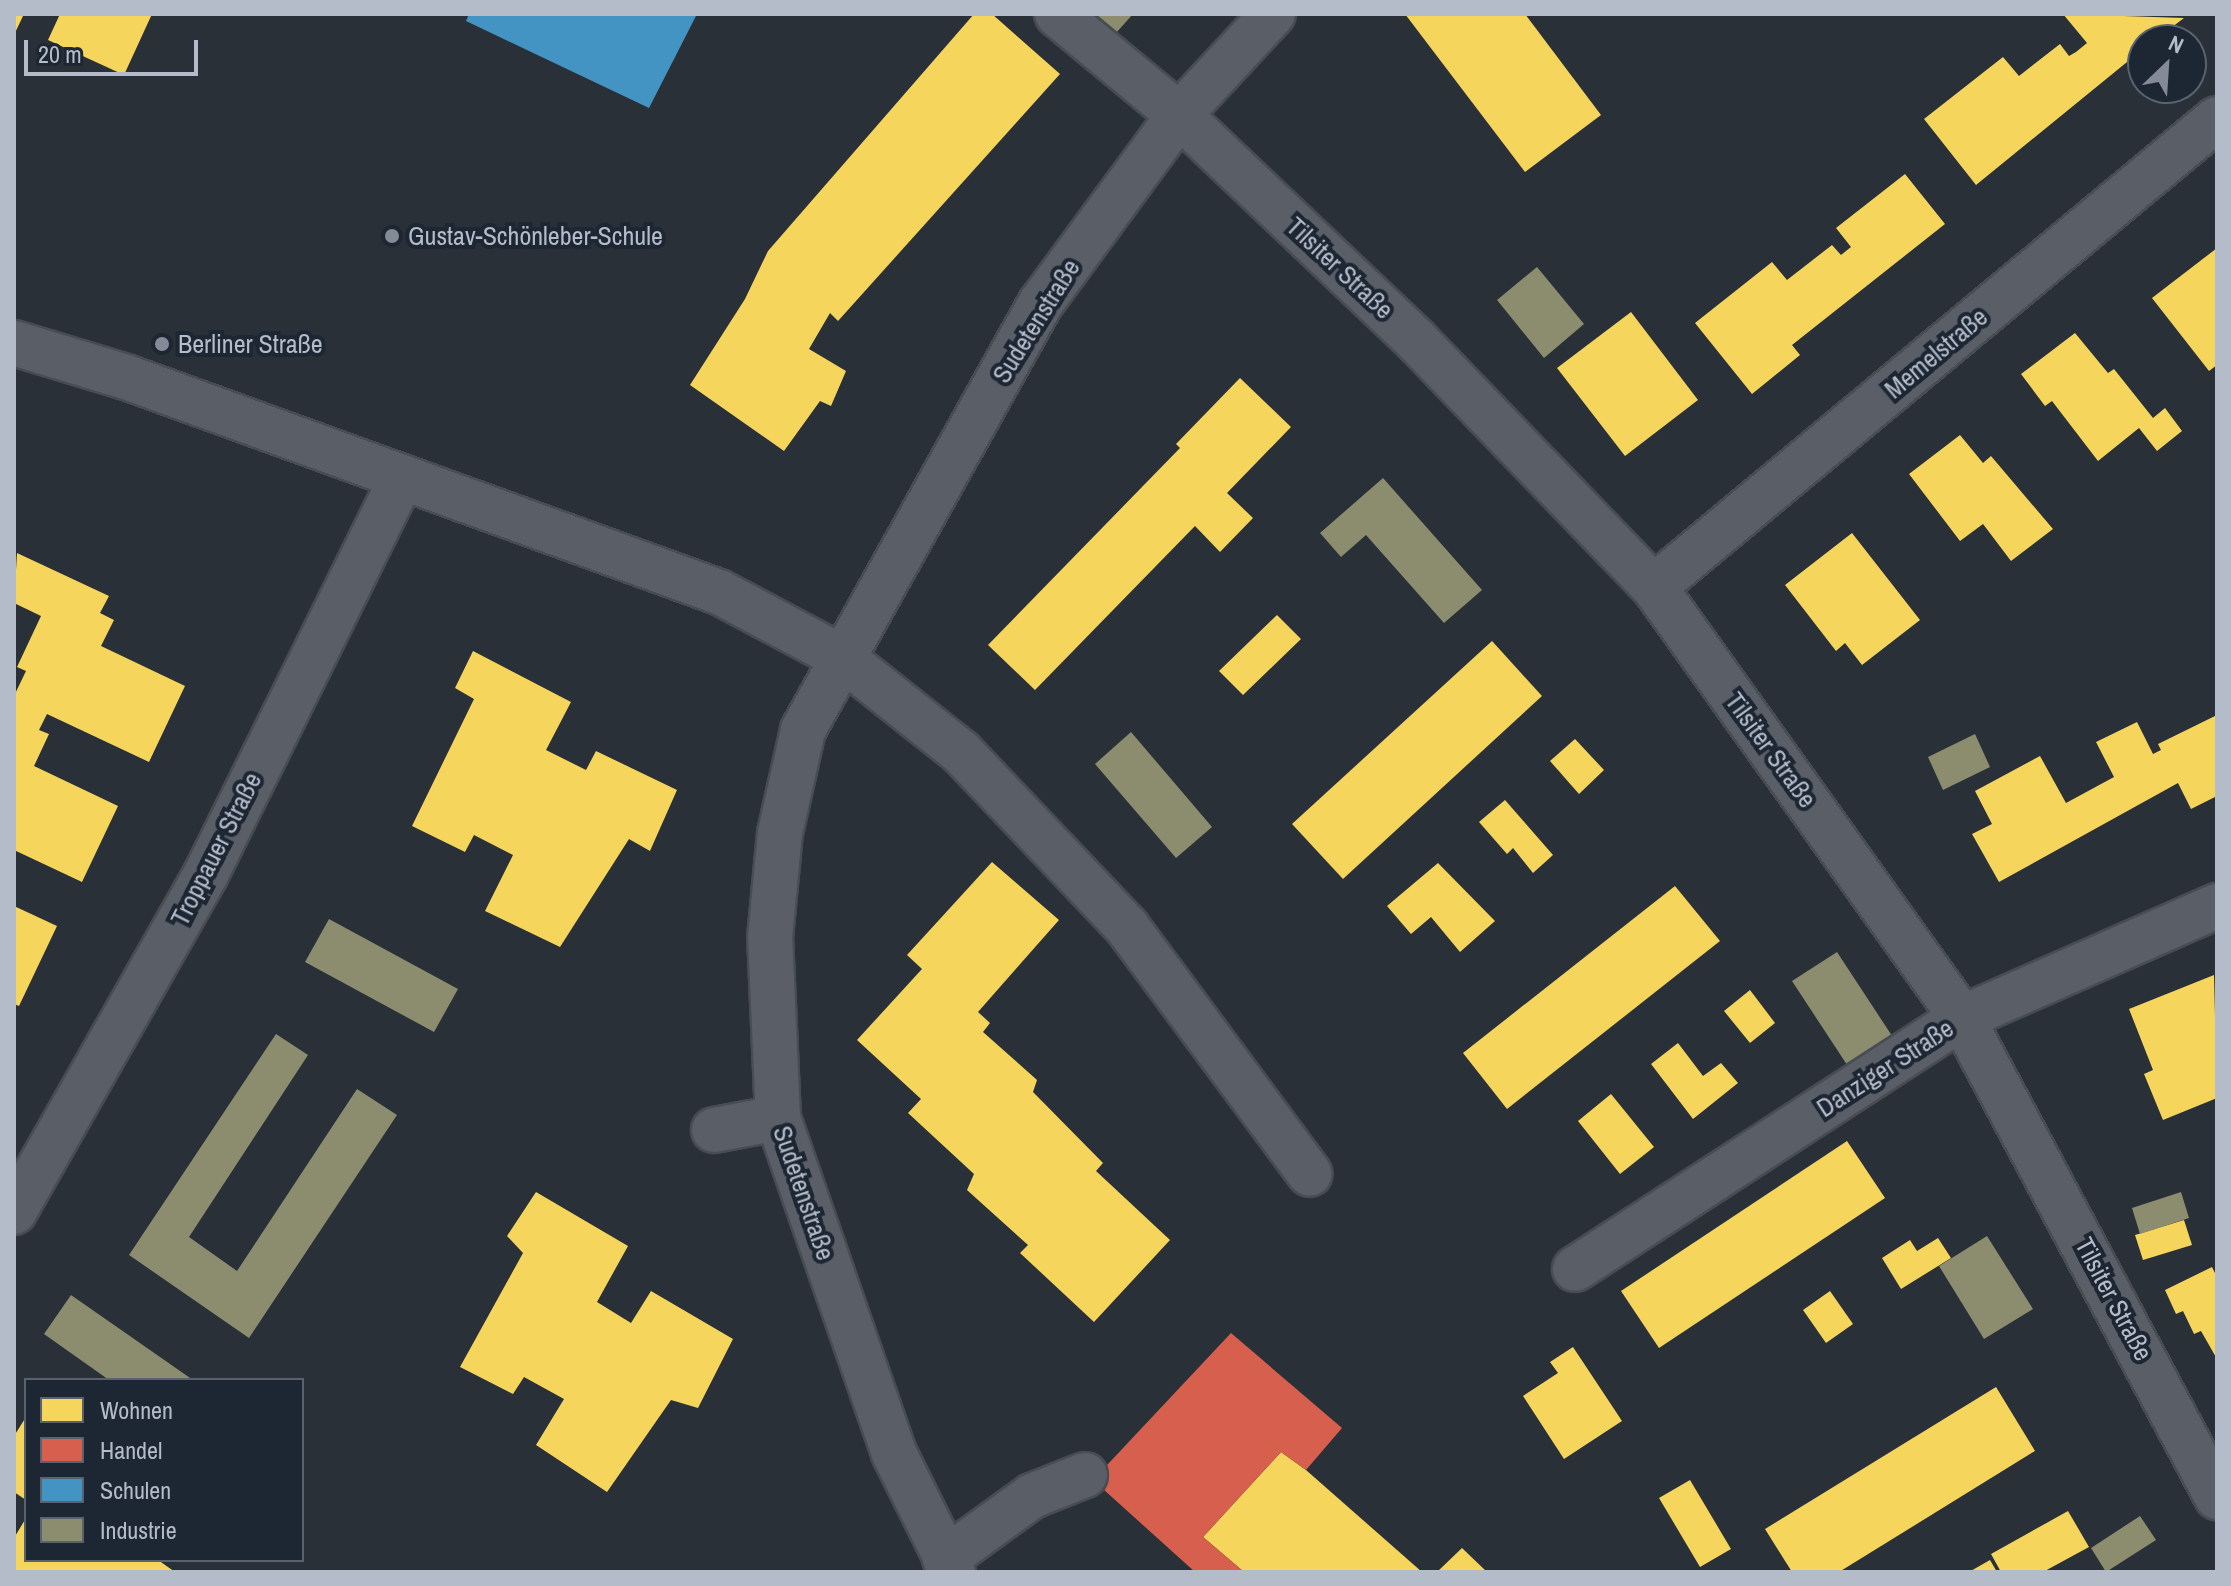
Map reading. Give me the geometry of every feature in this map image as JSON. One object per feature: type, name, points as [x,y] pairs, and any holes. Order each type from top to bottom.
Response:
[{"type":"street","name":"Tilsiter Straße","points":[[1057,14],[1179,115],[1417,341],[1654,587],[1962,1018],[2217,1497]]},
{"type":"street","name":"Sudetenstraße","points":[[949,1565],[894,1453],[778,1118],[770,938],[780,833],[803,730],[1041,303],[1179,115],[1273,14]]},
{"type":"street","name":"Memelstraße","points":[[1654,587],[2217,119]]},
{"type":"street","points":[[14,343],[402,477],[719,592],[841,657],[961,752],[1127,927],[1310,1174]]},
{"type":"street","name":"Troppauer Straße","points":[[14,1212],[206,874],[402,477]]},
{"type":"street","name":"Danziger Straße","points":[[1575,1269],[1962,1018],[2217,906]]},
{"type":"street","points":[[714,1130],[778,1118]]},
{"type":"street","points":[[949,1565],[1032,1496],[1085,1475]]},
{"type":"building: Wohnen","points":[[14,14],[23,16],[14,35]]},
{"type":"building: Wohnen","points":[[60,14],[152,14],[124,75],[48,40]]},
{"type":"building: Wohnen","points":[[974,14],[992,14],[1060,74],[838,321],[830,313],[809,349],[846,371],[831,406],[820,401],[784,451],[690,385],[745,299],[768,251]]},
{"type":"building: Wohnen","points":[[1405,14],[1525,14],[1601,115],[1525,172]]},
{"type":"building: Wohnen","points":[[2063,14],[2184,18],[2176,24],[2127,24],[2127,62],[1976,185],[1924,119],[2003,57],[2019,76],[2060,44],[2069,56],[2087,43]]},
{"type":"building: Wohnen","points":[[1905,174],[1945,224],[1792,345],[1800,355],[1752,394],[1695,323],[1772,262],[1787,280],[1832,245],[1841,255],[1851,247],[1836,228]]},
{"type":"building: Wohnen","points":[[2217,248],[2217,365],[2209,371],[2152,298]]},
{"type":"building: Wohnen","points":[[1631,312],[1698,400],[1625,456],[1557,368]]},
{"type":"building: Wohnen","points":[[2075,333],[2108,373],[2114,369],[2153,418],[2165,408],[2182,431],[2157,451],[2139,428],[2098,461],[2052,401],[2045,406],[2021,374]]},
{"type":"building: Wohnen","points":[[1240,378],[1291,427],[1227,493],[1253,518],[1220,552],[1195,526],[1035,690],[988,645],[1180,448],[1176,444]]},
{"type":"building: Wohnen","points":[[1960,435],[1983,463],[1991,456],[2053,529],[2011,561],[1983,524],[1960,541],[1909,474]]},
{"type":"building: Wohnen","points":[[1852,533],[1920,620],[1862,665],[1845,643],[1836,651],[1785,585]]},
{"type":"building: Wohnen","points":[[17,553],[109,596],[100,613],[114,620],[101,646],[185,686],[149,762],[47,714],[39,730],[49,734],[34,766],[118,806],[82,882],[14,850],[14,696],[26,671],[17,667],[41,616],[14,603]]},
{"type":"building: Wohnen","points":[[1277,615],[1301,639],[1243,695],[1219,671]]},
{"type":"building: Wohnen","points":[[1492,641],[1542,696],[1343,879],[1292,824]]},
{"type":"building: Wohnen","points":[[473,651],[571,702],[546,750],[586,770],[596,751],[677,790],[650,851],[629,839],[560,947],[485,911],[513,855],[474,835],[465,852],[412,826],[474,699],[455,688]]},
{"type":"building: Wohnen","points":[[2217,715],[2217,796],[2191,809],[2178,783],[1999,882],[1972,834],[1992,824],[1975,791],[2040,756],[2066,803],[2114,777],[2096,742],[2137,722],[2153,754],[2161,750],[2158,744]]},
{"type":"building: Wohnen","points":[[1575,739],[1604,770],[1579,794],[1550,761]]},
{"type":"building: Wohnen","points":[[1505,800],[1553,855],[1533,873],[1513,848],[1507,854],[1479,822]]},
{"type":"building: Wohnen","points":[[992,862],[1059,920],[978,1012],[990,1023],[983,1032],[1037,1080],[1033,1092],[1103,1163],[1096,1171],[1170,1240],[1094,1322],[1020,1253],[1028,1245],[967,1190],[974,1174],[908,1113],[921,1099],[857,1040],[922,969],[907,955]]},
{"type":"building: Wohnen","points":[[1438,863],[1495,921],[1460,952],[1431,917],[1411,934],[1387,906]]},
{"type":"building: Wohnen","points":[[1675,886],[1720,941],[1507,1109],[1463,1053]]},
{"type":"building: Wohnen","points":[[14,906],[57,926],[19,1006],[14,1004]]},
{"type":"building: Wohnen","points":[[2214,975],[2217,1098],[2163,1120],[2144,1074],[2153,1070],[2129,1009]]},
{"type":"building: Wohnen","points":[[1750,990],[1775,1023],[1750,1043],[1724,1011]]},
{"type":"building: Wohnen","points":[[1678,1043],[1703,1076],[1721,1063],[1738,1083],[1693,1119],[1651,1064]]},
{"type":"building: Wohnen","points":[[1611,1094],[1654,1147],[1620,1174],[1578,1121]]},
{"type":"building: Wohnen","points":[[1847,1141],[1885,1198],[1659,1348],[1621,1291]]},
{"type":"building: Wohnen","points":[[536,1192],[628,1246],[597,1302],[631,1323],[651,1291],[733,1339],[698,1408],[671,1400],[607,1492],[536,1445],[564,1399],[524,1377],[513,1394],[460,1367],[523,1253],[507,1236]]},
{"type":"building: Wohnen","points":[[2184,1220],[2192,1245],[2143,1260],[2135,1235]]},
{"type":"building: Wohnen","points":[[1938,1238],[1951,1258],[1901,1289],[1882,1258],[1910,1240],[1917,1251]]},
{"type":"building: Wohnen","points":[[2212,1267],[2217,1277],[2217,1359],[2201,1331],[2194,1334],[2183,1311],[2176,1314],[2165,1290]]},
{"type":"building: Wohnen","points":[[1830,1291],[1853,1324],[1826,1343],[1803,1310]]},
{"type":"building: Wohnen","points":[[1573,1347],[1622,1421],[1564,1459],[1523,1396],[1558,1373],[1550,1362]]},
{"type":"building: Wohnen","points":[[1996,1387],[2035,1451],[1839,1572],[1792,1572],[1765,1529]]},
{"type":"building: Wohnen","points":[[24,1420],[24,1499],[14,1492],[14,1436]]},
{"type":"building: Wohnen","points":[[1281,1452],[1306,1470],[1422,1572],[1244,1572],[1203,1537]]},
{"type":"building: Wohnen","points":[[1690,1480],[1731,1549],[1700,1567],[1659,1498]]},
{"type":"building: Wohnen","points":[[2068,1511],[2089,1547],[2043,1572],[2001,1572],[1991,1554]]},
{"type":"building: Wohnen","points":[[24,1521],[24,1562],[161,1562],[175,1572],[14,1572],[14,1538]]},
{"type":"building: Wohnen","points":[[1462,1548],[1487,1572],[1437,1572]]},
{"type":"building: Wohnen","points":[[1990,1560],[1997,1572],[1969,1572]]},
{"type":"building: Handel","points":[[1231,1333],[1342,1428],[1306,1470],[1281,1452],[1203,1537],[1244,1572],[1195,1572],[1093,1480]]},
{"type":"building: Schulen","points":[[469,14],[697,14],[649,108],[466,21]]},
{"type":"building: Industrie","points":[[1095,14],[1133,14],[1116,33]]},
{"type":"building: Industrie","points":[[1537,267],[1584,324],[1544,358],[1497,300]]},
{"type":"building: Industrie","points":[[1383,478],[1482,590],[1444,623],[1366,535],[1341,557],[1320,533]]},
{"type":"building: Industrie","points":[[1131,732],[1212,827],[1176,858],[1095,764]]},
{"type":"building: Industrie","points":[[1975,734],[1990,767],[1943,790],[1928,757]]},
{"type":"building: Industrie","points":[[329,919],[458,989],[434,1032],[305,962]]},
{"type":"building: Industrie","points":[[1837,952],[1898,1045],[1853,1074],[1792,981]]},
{"type":"building: Industrie","points":[[276,1034],[308,1055],[189,1237],[237,1271],[357,1089],[397,1115],[249,1338],[129,1255]]},
{"type":"building: Industrie","points":[[2181,1192],[2189,1218],[2140,1234],[2132,1208]]},
{"type":"building: Industrie","points":[[1987,1236],[2033,1309],[1984,1339],[1939,1266]]},
{"type":"building: Industrie","points":[[71,1295],[190,1378],[106,1378],[44,1334]]},
{"type":"building: Industrie","points":[[2140,1516],[2156,1540],[2106,1572],[2091,1548]]},
{"type":"place","name":"Gustav-Schönleber-Schule","points":[[392,236]]},
{"type":"place","name":"Berliner Straße","points":[[162,344]]}]
